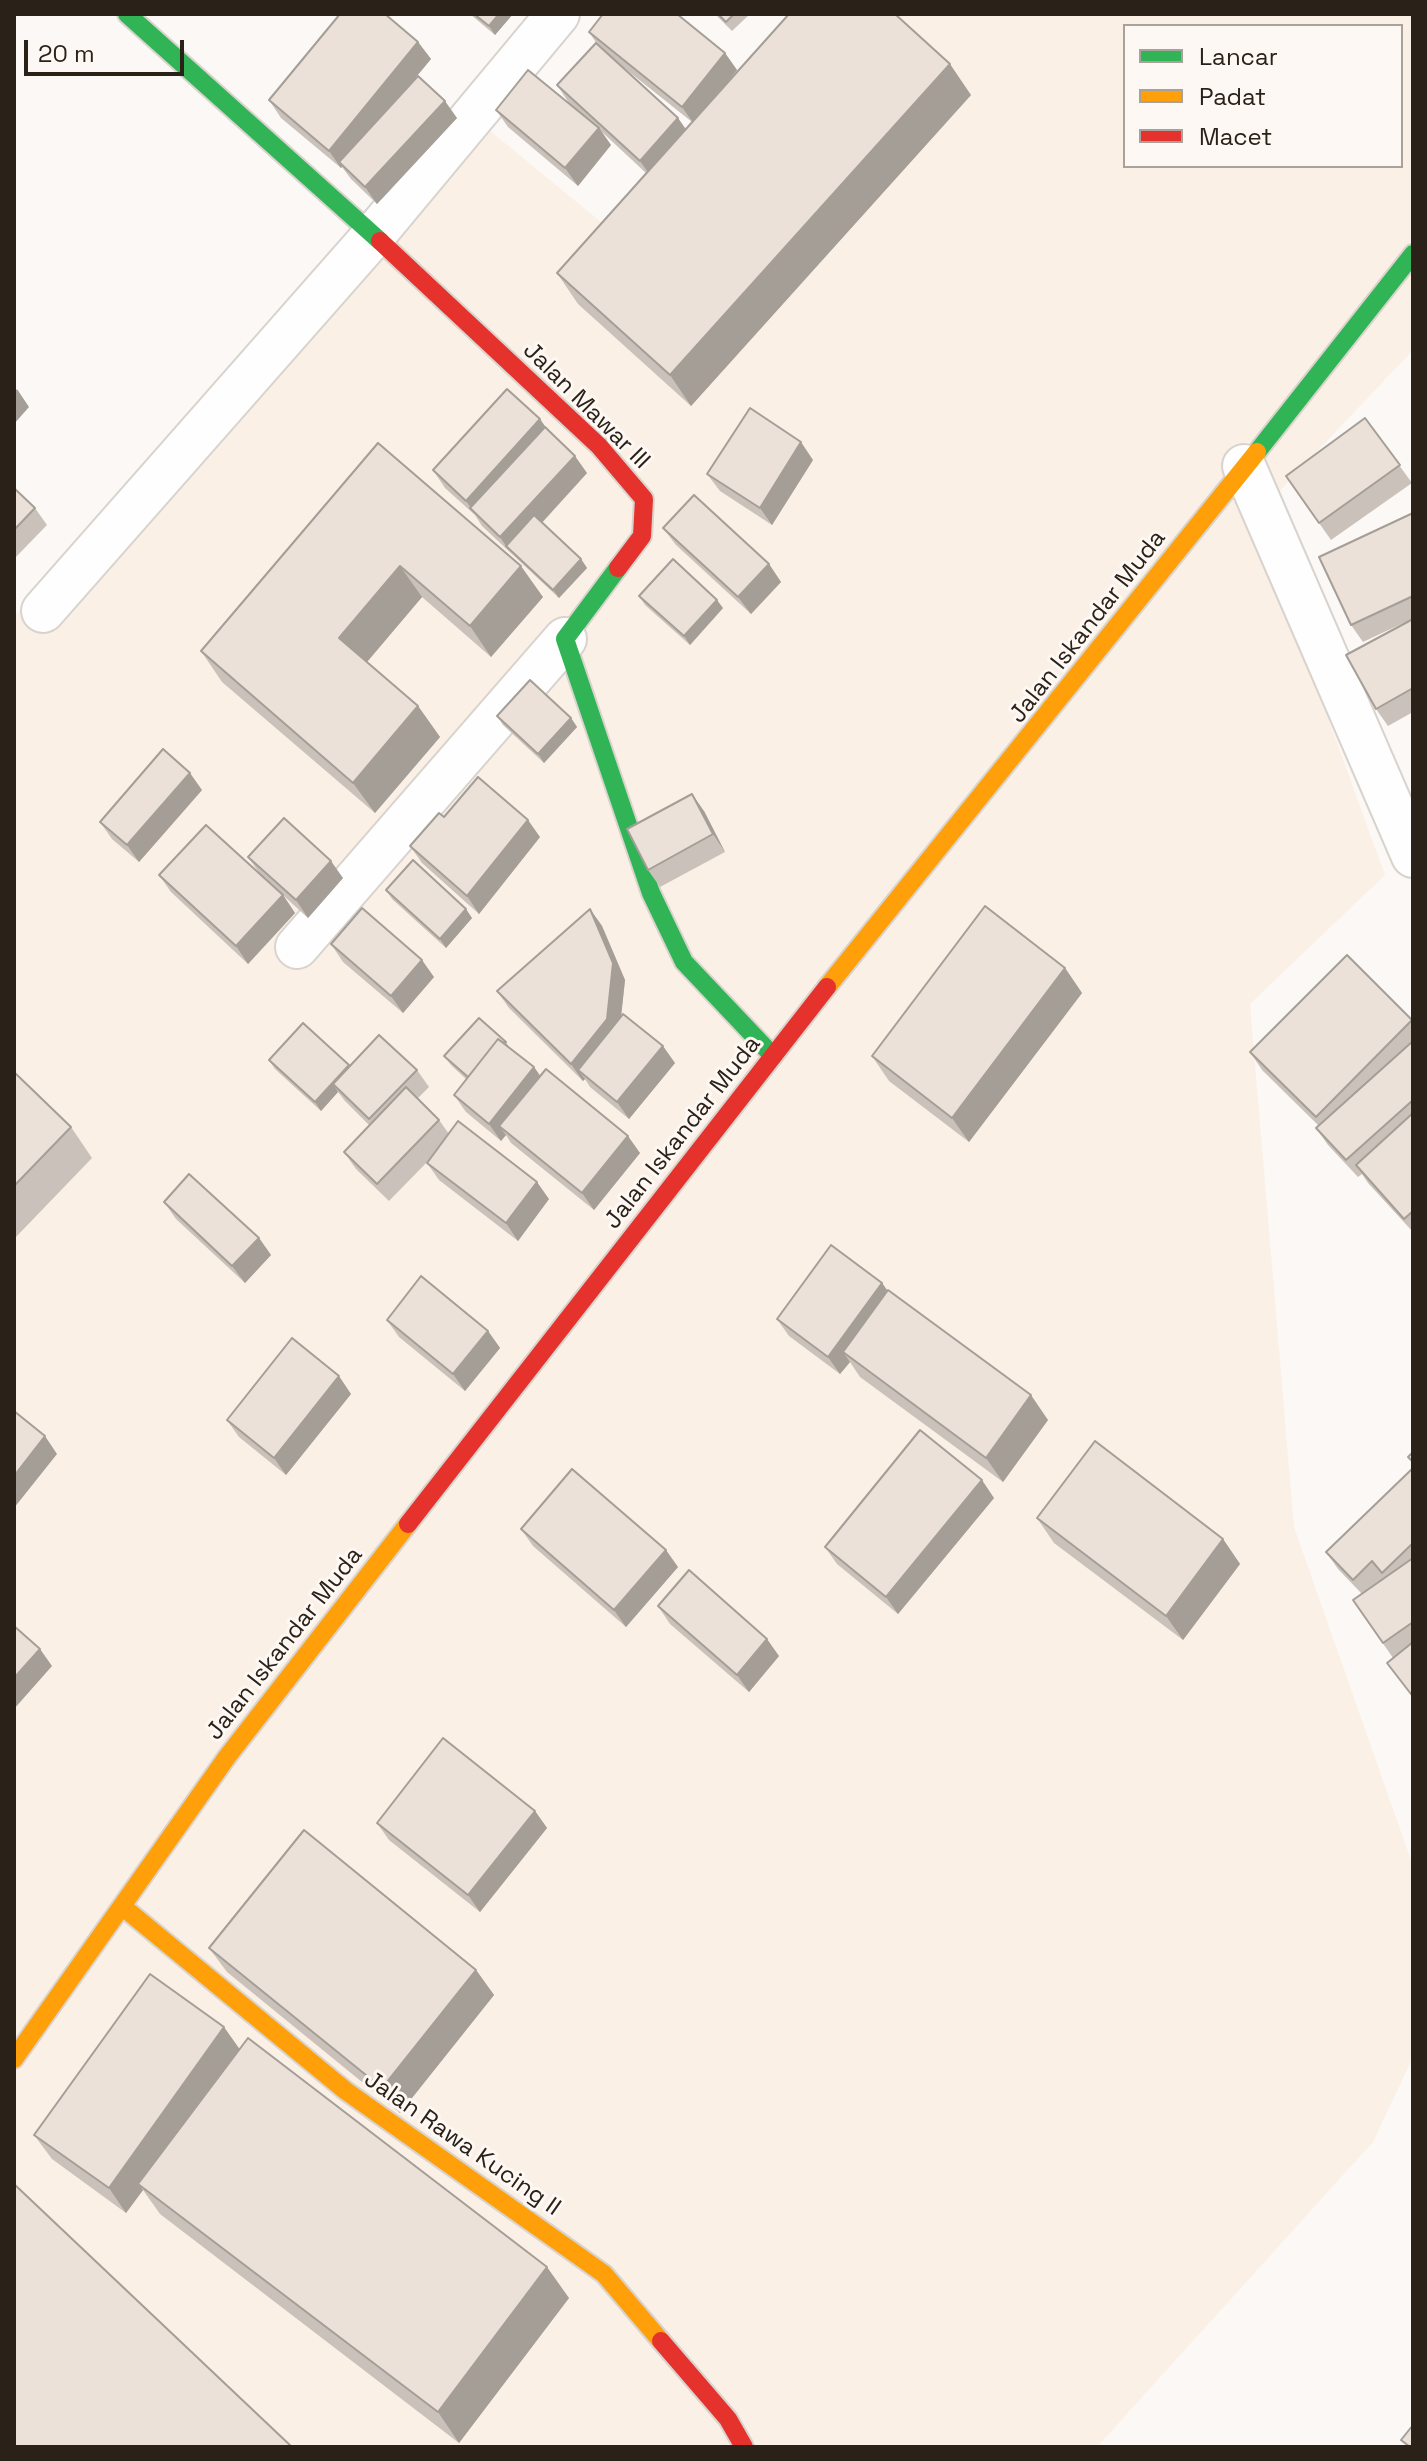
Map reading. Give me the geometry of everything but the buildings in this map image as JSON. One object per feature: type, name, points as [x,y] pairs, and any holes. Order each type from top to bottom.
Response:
[{"type":"street","name":"Jalan Mawar III","points":[[127,14],[374,235],[599,446],[644,499],[642,536],[565,639]]},
{"type":"street","points":[[43,611],[374,235],[558,14]]},
{"type":"street","name":"Jalan Iskandar Muda","points":[[14,2059],[227,1757],[773,1056],[1133,609],[1413,254]]},
{"type":"street","points":[[1244,466],[1413,856]]},
{"type":"street","points":[[297,947],[565,639]]},
{"type":"street","points":[[565,639],[651,893],[684,962],[773,1056]]},
{"type":"street","name":"Jalan Rawa Kucing II","points":[[123,1907],[346,2091],[604,2274],[728,2419],[744,2447]]},
{"type":"shaded area","points":[[808,14],[1413,14],[1413,350],[1255,517],[1385,875],[1250,1004],[1294,1527],[1413,1866],[1413,2057],[1373,2142],[1097,2447],[14,2447],[14,616],[489,130],[623,240]]},
{"type":"traffic: fast","points":[[127,14],[380,241]]},
{"type":"traffic: fast","points":[[1257,452],[1413,254]]},
{"type":"traffic: fast","points":[[618,568],[565,639],[651,893],[684,962],[773,1056]]},
{"type":"traffic: slow","points":[[827,987],[1257,452]]},
{"type":"traffic: slow","points":[[14,2059],[227,1757],[408,1524]]},
{"type":"traffic: slow","points":[[123,1907],[346,2091],[604,2274],[661,2341]]},
{"type":"traffic: jam","points":[[380,241],[599,446],[644,499],[642,536],[618,568]]},
{"type":"traffic: jam","points":[[408,1524],[827,987]]},
{"type":"traffic: jam","points":[[661,2341],[728,2419],[744,2447]]}]
